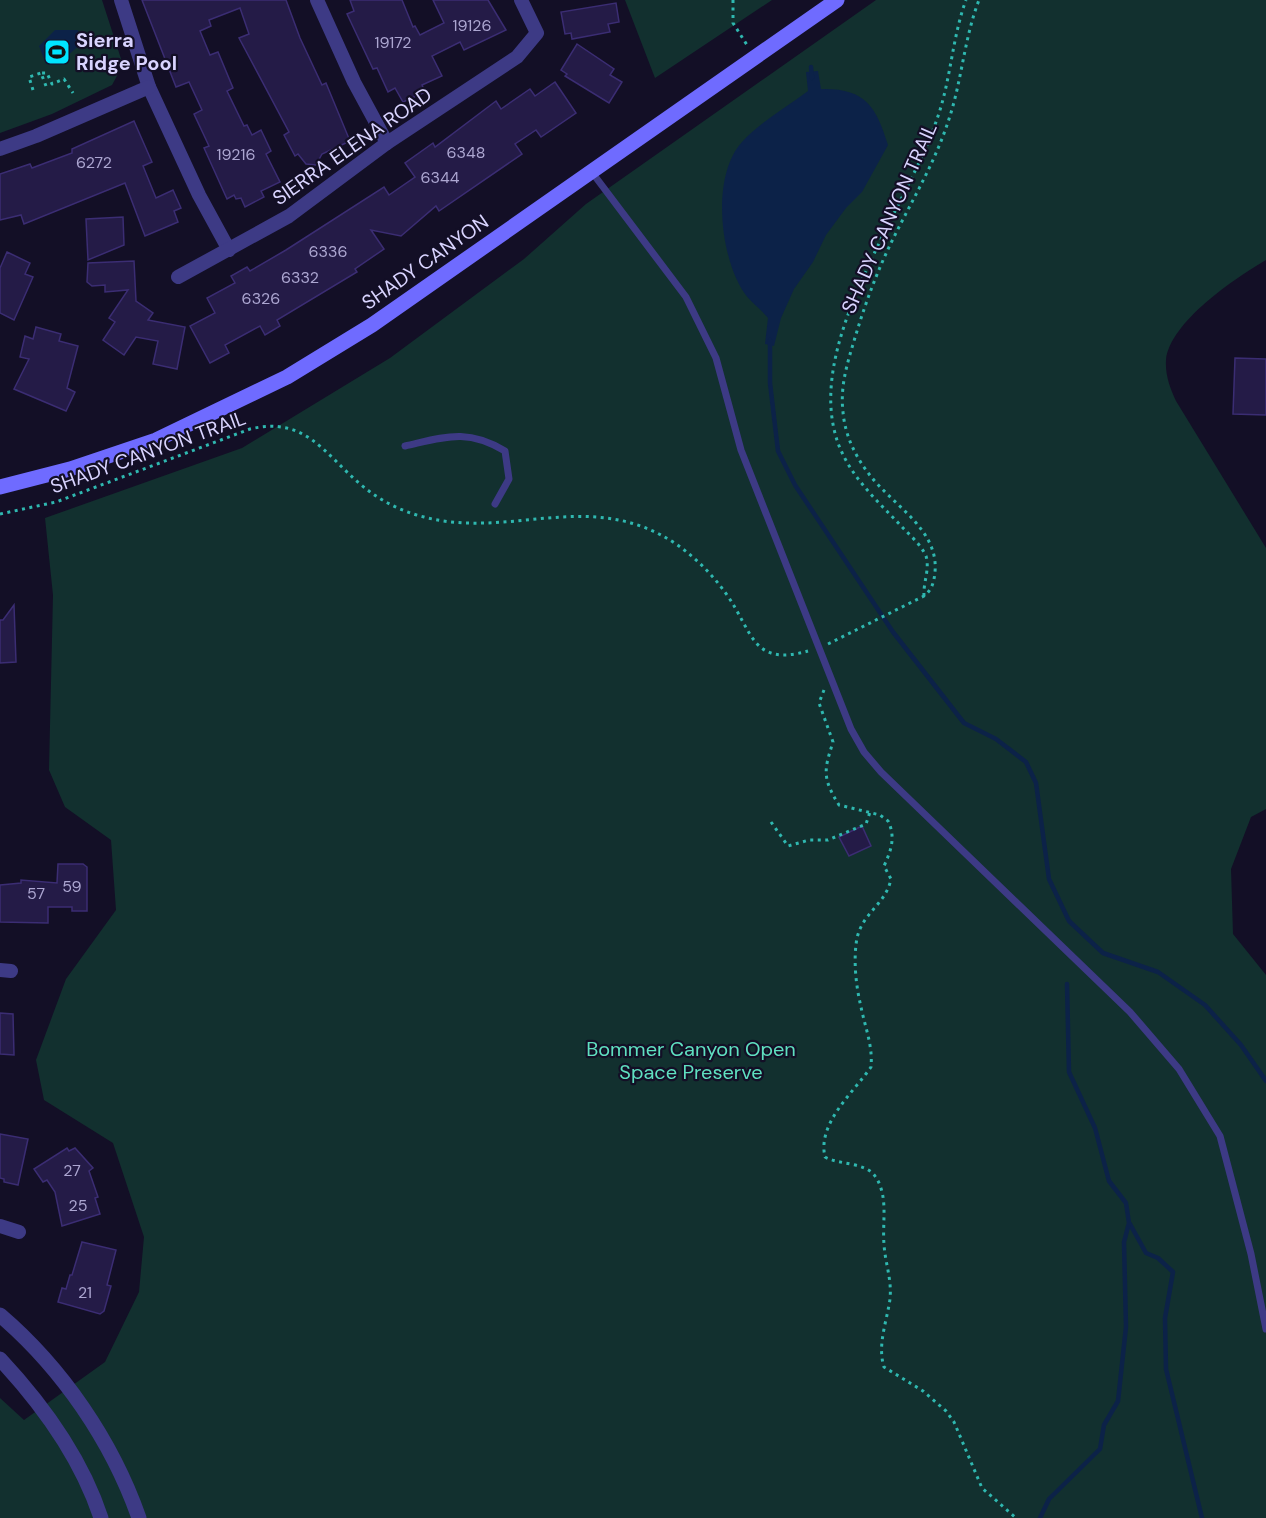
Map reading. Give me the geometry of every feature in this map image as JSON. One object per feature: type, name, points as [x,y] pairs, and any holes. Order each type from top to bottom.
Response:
[{"type":"main road","name":"SHADY CANYON","points":[[0,487],[70,469],[156,440],[287,377],[372,325],[837,0]]},
{"type":"street","points":[[121,0],[149,87],[199,195],[230,250]]},
{"type":"street","points":[[317,0],[354,82],[387,143]]},
{"type":"street","name":"SIERRA ELENA ROAD","points":[[178,277],[289,216],[387,143],[518,57],[537,33],[521,0]]},
{"type":"street","points":[[0,149],[36,136],[149,87]]},
{"type":"street","points":[[0,1226],[19,1232]]},
{"type":"street","points":[[0,1315],[23,1335],[71,1391],[110,1453],[139,1518]]},
{"type":"street","points":[[0,1359],[52,1422],[75,1458],[102,1518]]},
{"type":"lane","points":[[591,171],[686,297],[716,358],[741,450],[818,648],[851,729],[864,752],[917,807],[1130,1012],[1179,1069],[1220,1136],[1251,1254],[1266,1329]]},
{"type":"lane","points":[[405,447],[452,436],[485,439],[505,451],[509,479],[495,504]]},
{"type":"path","points":[[732,0],[733,24],[738,34],[758,56]]},
{"type":"path","name":"SHADY CANYON TRAIL","points":[[923,596],[927,563],[923,550],[871,496],[841,452],[831,416],[831,384],[841,342],[867,269],[918,166],[938,118],[958,22],[966,0]]},
{"type":"path","name":"SHADY CANYON TRAIL","points":[[0,514],[56,502],[250,429],[262,426],[289,428],[315,440],[377,496],[394,507],[418,516],[440,521],[476,523],[595,516],[640,526],[675,543],[704,567],[728,596],[749,635],[765,651],[778,656],[790,656],[818,648],[923,596],[931,588],[934,578],[936,563],[932,547],[918,525],[881,488],[860,461],[846,429],[842,394],[846,368],[873,285],[933,158],[949,118],[969,30],[979,0]]},
{"type":"path","points":[[33,90],[29,77],[47,73],[52,84],[64,79],[73,93]]},
{"type":"path","points":[[41,74],[46,86]]},
{"type":"path","points":[[824,686],[819,703],[833,742],[826,758],[825,775],[831,791],[840,804],[870,812],[888,820],[892,829],[891,851],[884,866],[891,879],[888,893],[862,923],[857,939],[855,967],[872,1056],[871,1066],[830,1122],[822,1145],[825,1157],[864,1168],[874,1175],[880,1188],[885,1218],[884,1243],[891,1284],[882,1345],[884,1366],[923,1391],[946,1411],[954,1422],[982,1488],[1016,1518]]},
{"type":"path","points":[[771,822],[788,846],[809,840],[834,838],[866,824],[870,812]]},
{"type":"green space","points":[[0,0],[102,0],[123,65],[112,85],[52,114],[0,133]]},
{"type":"green space","points":[[625,0],[772,0],[655,78]]},
{"type":"green space","name":"Bommer Canyon Open Space Preserve","points":[[876,0],[1266,0],[1266,260],[1238,278],[1191,316],[1170,346],[1166,366],[1168,381],[1176,401],[1266,548],[1266,809],[1251,817],[1231,869],[1233,934],[1266,975],[1266,1518],[0,1518],[0,1398],[24,1420],[105,1362],[139,1292],[144,1237],[113,1143],[44,1100],[36,1060],[66,979],[116,910],[111,840],[65,807],[49,770],[53,595],[45,518],[242,448],[390,358],[524,259],[586,204]]},
{"type":"water","name":"Sierra Ridge Pool","points":[[55,30],[78,30],[82,43],[66,57],[56,57],[53,65],[46,64],[39,46]]},
{"type":"water","points":[[818,71],[821,89],[848,92],[867,102],[879,120],[888,145],[862,192],[846,208],[826,235],[813,262],[794,289],[781,318],[774,346],[765,344],[768,318],[743,291],[729,257],[722,216],[726,175],[732,157],[742,142],[765,121],[808,91],[806,72]]},
{"type":"building","points":[[142,0],[286,0],[300,38],[322,85],[326,83],[350,141],[322,154],[316,165],[306,164],[298,154],[295,156],[284,135],[289,132],[239,38],[249,34],[240,8],[209,20],[211,26],[200,31],[210,55],[218,52],[233,88],[227,91],[244,126],[247,125],[252,135],[261,130],[271,151],[266,154],[280,182],[261,191],[264,197],[245,207],[241,198],[236,199],[234,195],[227,199],[204,148],[209,146],[194,114],[202,110],[189,82],[176,87]]},
{"type":"building","points":[[350,0],[402,0],[413,27],[415,26],[420,35],[444,23],[433,0],[488,0],[506,30],[464,50],[460,42],[432,56],[442,76],[422,85],[425,92],[403,102],[395,88],[388,92],[377,68],[373,69],[347,14],[354,11]]},
{"type":"building","points":[[616,3],[619,22],[608,24],[610,32],[572,39],[571,33],[565,34],[561,12]]},
{"type":"building","points":[[577,44],[614,69],[610,75],[622,82],[609,103],[565,76],[567,74],[561,70]]},
{"type":"building","points":[[555,82],[576,113],[541,137],[536,130],[515,144],[522,154],[439,211],[436,206],[401,236],[371,230],[384,249],[355,269],[357,272],[277,320],[280,326],[265,335],[260,326],[225,345],[229,353],[210,363],[190,326],[215,313],[207,298],[235,283],[231,276],[247,267],[250,271],[384,187],[389,195],[415,177],[405,163],[433,143],[435,147],[496,101],[501,109],[530,89],[535,96]]},
{"type":"building","points":[[134,121],[152,162],[143,166],[156,198],[173,190],[181,208],[174,211],[178,222],[145,236],[125,183],[24,224],[21,215],[0,220],[0,174],[30,164],[32,168],[72,153],[72,149]]},
{"type":"building","points":[[123,217],[124,245],[88,260],[86,219]]},
{"type":"building","points":[[7,252],[30,263],[25,274],[33,277],[14,320],[0,313],[0,268]]},
{"type":"building","points":[[134,261],[136,301],[153,313],[148,320],[185,327],[177,369],[153,364],[158,341],[136,337],[124,355],[103,340],[115,322],[109,318],[128,290],[105,292],[105,285],[92,286],[87,282],[88,263]]},
{"type":"building","points":[[36,327],[61,334],[59,341],[78,346],[67,388],[75,392],[66,411],[14,389],[29,359],[20,357],[25,336],[33,339]]},
{"type":"building","points":[[1235,358],[1266,359],[1266,415],[1233,414]]},
{"type":"building","points":[[14,605],[16,662],[0,663],[0,620],[3,620]]},
{"type":"building","points":[[862,826],[871,846],[849,856],[839,837]]},
{"type":"building","points":[[58,864],[83,864],[87,867],[87,911],[72,911],[72,907],[48,907],[48,923],[0,922],[0,885],[21,883],[21,880],[57,883]]},
{"type":"building","points":[[0,1013],[13,1014],[14,1055],[0,1054]]},
{"type":"building","points":[[0,1134],[28,1139],[18,1185],[4,1182],[4,1179],[0,1178]]},
{"type":"building","points":[[67,1148],[69,1151],[75,1148],[93,1168],[89,1171],[98,1197],[95,1198],[100,1214],[62,1226],[55,1192],[47,1180],[43,1182],[34,1169]]},
{"type":"building","points":[[82,1242],[116,1250],[107,1285],[111,1286],[104,1311],[100,1314],[58,1302],[62,1288],[66,1289],[70,1275],[72,1275]]},
{"type":"waterway","points":[[811,67],[812,78]]},
{"type":"waterway","points":[[770,340],[770,383],[778,451],[795,485],[893,632],[964,723],[996,739],[1026,762],[1036,783],[1049,879],[1069,921],[1103,953],[1158,972],[1205,1005],[1241,1045],[1266,1081]]},
{"type":"waterway","points":[[1040,1518],[1049,1499],[1100,1449],[1104,1425],[1118,1401],[1126,1327],[1124,1242],[1129,1223],[1126,1203],[1109,1181],[1095,1128],[1069,1072],[1067,984]]},
{"type":"waterway","points":[[1130,1224],[1146,1253],[1158,1258],[1173,1272],[1165,1318],[1166,1369],[1202,1518]]},
{"type":"place","name":"Sierra Ridge Pool","points":[[57,52]]}]
